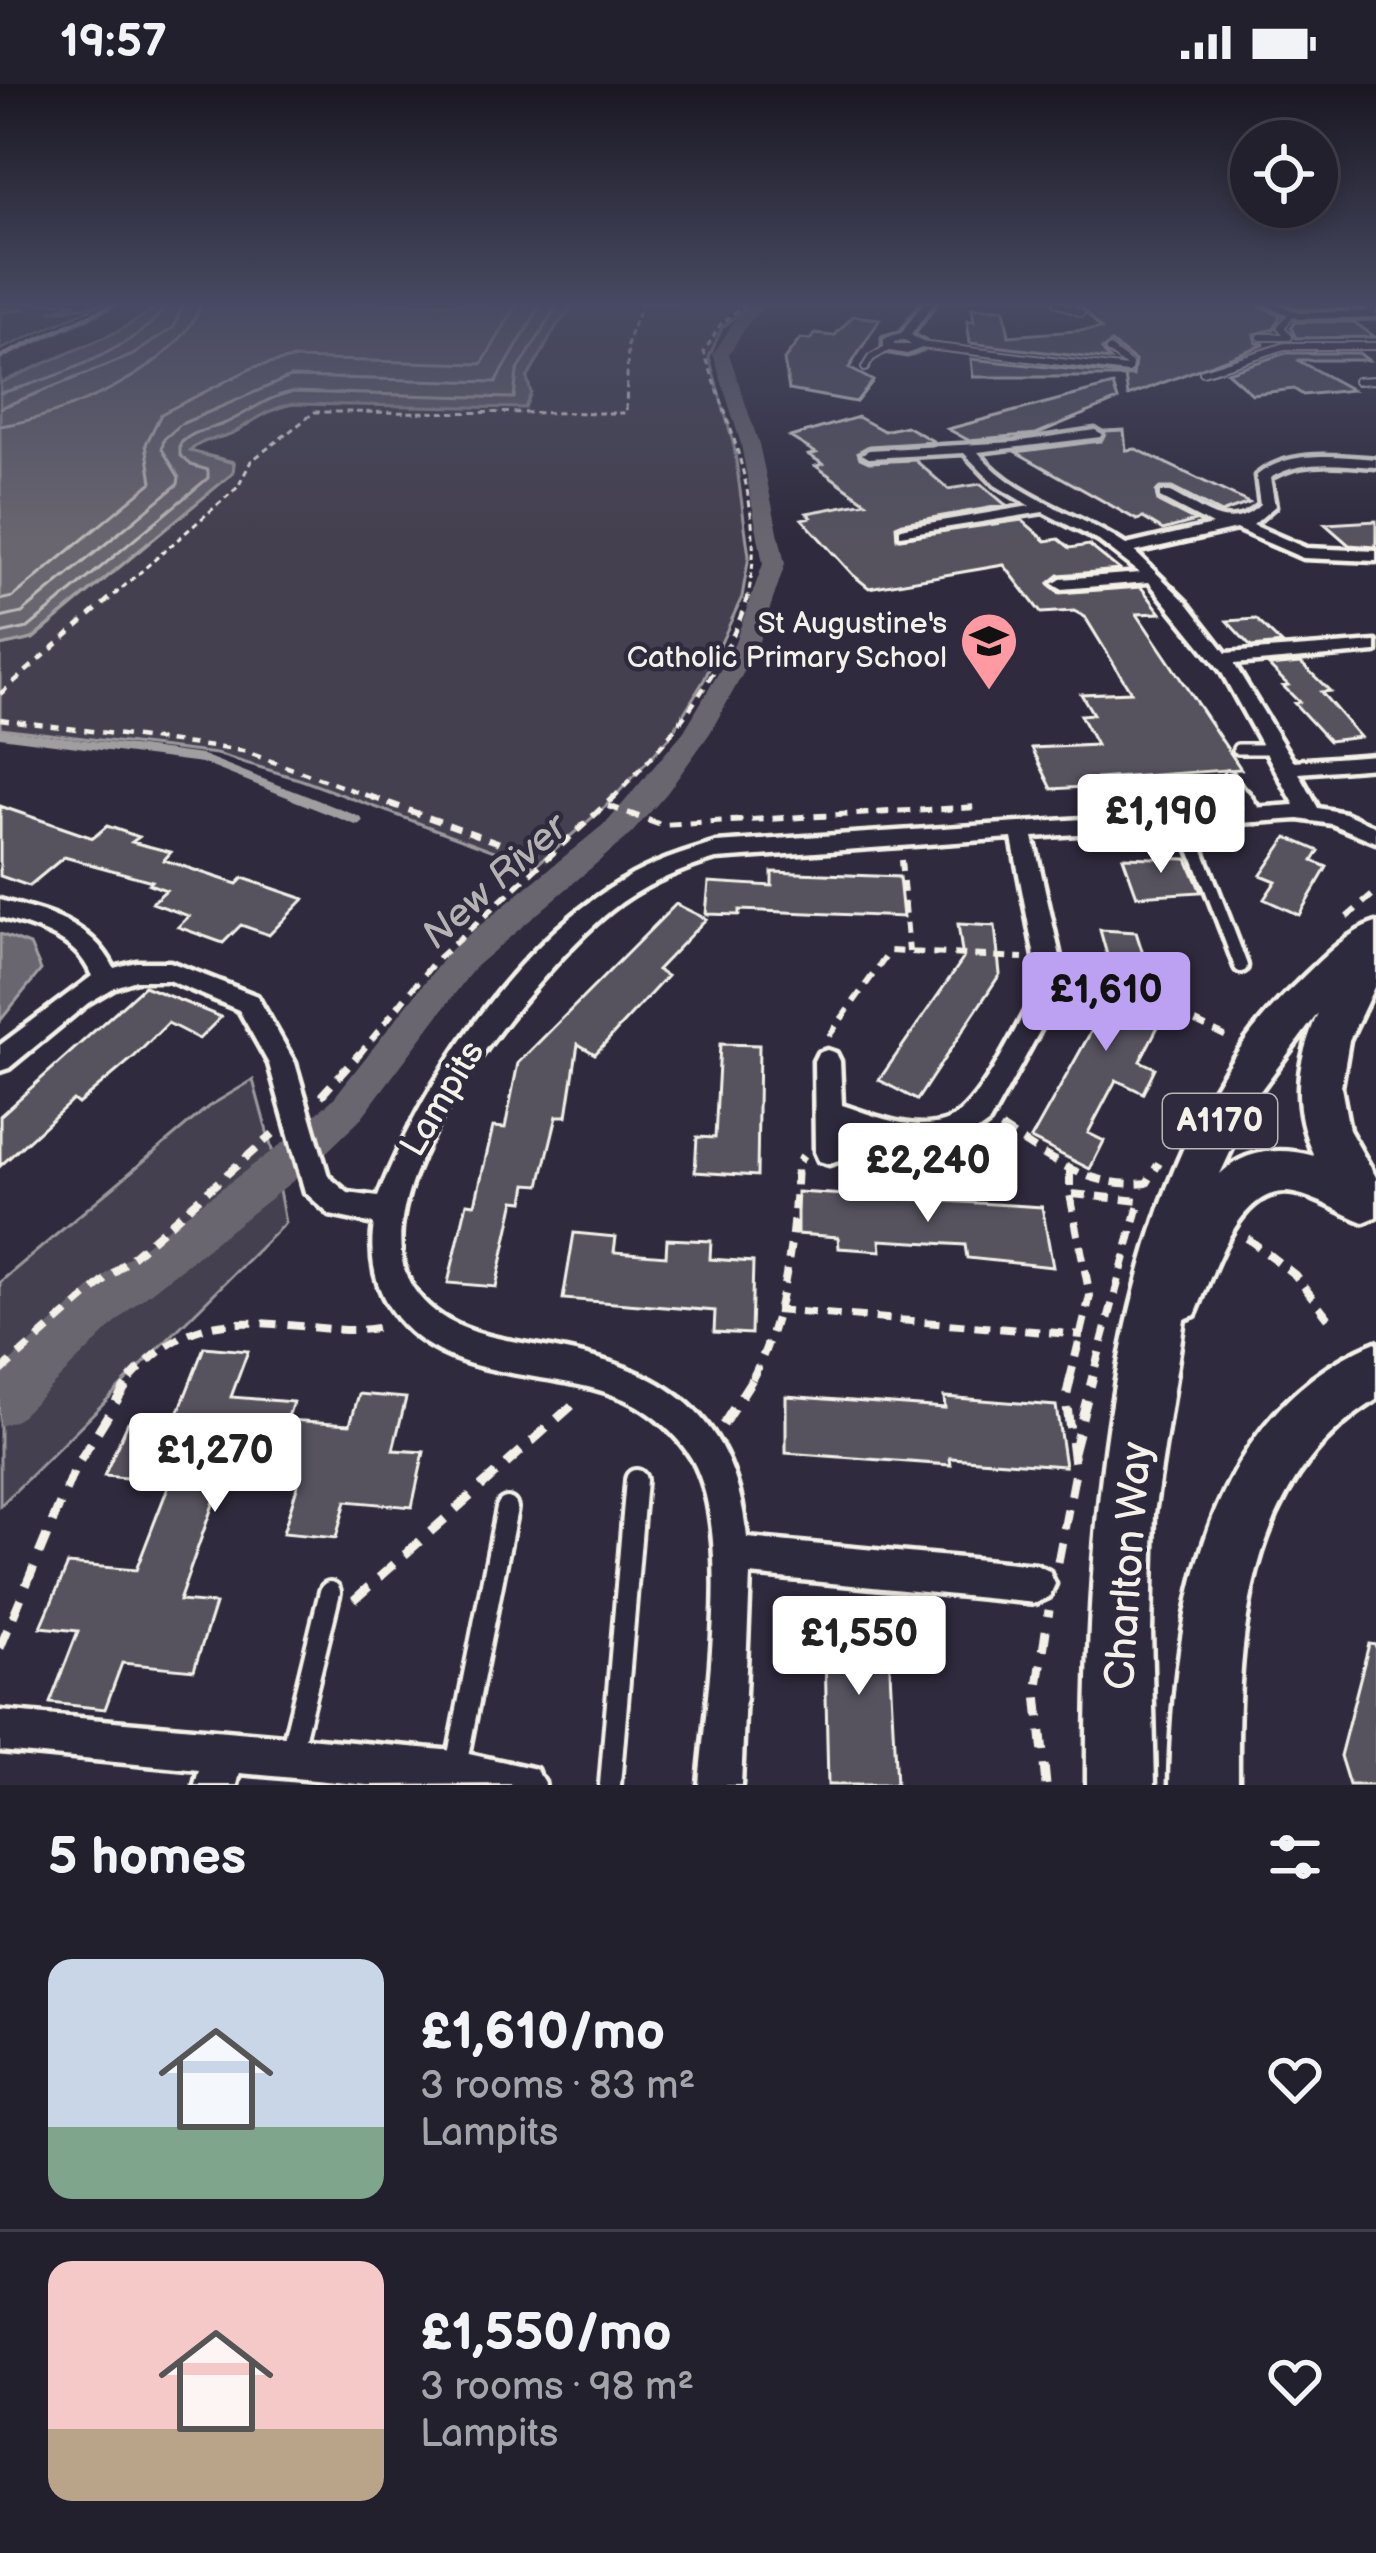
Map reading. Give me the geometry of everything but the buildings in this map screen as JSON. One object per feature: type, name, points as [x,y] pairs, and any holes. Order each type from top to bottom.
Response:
[{"type":"main road","name":"Charlton Way","points":[[1372,1208],[1330,1147],[1318,1100],[1321,1063],[1335,1022],[1362,978],[1374,938]]},
{"type":"main road","name":"Charlton Way","points":[[1121,1785],[1120,1681],[1129,1476],[1184,1199],[1222,1117],[1267,1043],[1374,938]]},
{"type":"main road","name":"Charlton Way","points":[[1152,1348],[1212,1225],[1241,1181],[1259,1172],[1289,1169],[1326,1178],[1372,1208]]},
{"type":"main road","points":[[1204,1785],[1203,1728],[1212,1633],[1254,1494],[1283,1445],[1308,1415],[1376,1369]]},
{"type":"street","points":[[869,454],[969,450],[1095,434]]},
{"type":"street","points":[[969,450],[992,478],[1123,550],[1152,577],[1222,659],[1310,813]]},
{"type":"street","points":[[1123,550],[1233,526],[1266,511],[1263,476],[1277,467],[1321,461],[1376,463]]},
{"type":"street","points":[[1165,495],[1303,553],[1376,556]]},
{"type":"street","points":[[905,532],[1048,507]]},
{"type":"street","points":[[1061,584],[1152,577]]},
{"type":"street","points":[[1222,659],[1376,647]]},
{"type":"street","points":[[1281,758],[1376,760]]},
{"type":"street","name":"Lampits","points":[[407,1310],[384,1264],[385,1213],[415,1140],[486,1028],[544,959],[597,908],[644,878],[716,851],[1257,815],[1310,813],[1337,818],[1376,836]]},
{"type":"street","points":[[829,1112],[921,1139],[966,1128],[979,1115],[1052,970],[1021,830]]},
{"type":"street","points":[[0,908],[82,938],[98,956],[106,980]]},
{"type":"street","points":[[0,1060],[106,980],[136,971],[170,970],[248,1003],[282,1063],[315,1183],[341,1205],[385,1213]]},
{"type":"street","points":[[827,1061],[829,1152]]},
{"type":"street","points":[[407,1310],[448,1342],[639,1385],[664,1400],[704,1444],[724,1487],[731,1555],[720,1785]]},
{"type":"street","points":[[731,1555],[1049,1579]]},
{"type":"street","points":[[0,1731],[220,1769],[289,1759],[455,1772],[520,1784]]},
{"type":"lane","points":[[1238,749],[1281,758]]},
{"type":"lane","points":[[1229,776],[1257,815]]},
{"type":"lane","points":[[1185,820],[1240,966]]},
{"type":"lane","points":[[610,1785],[636,1480]]},
{"type":"lane","points":[[455,1772],[507,1508]]},
{"type":"lane","points":[[289,1759],[330,1592]]},
{"type":"lane","points":[[520,1784],[535,1785]]},
{"type":"path","points":[[0,694],[180,541],[238,487],[251,461],[273,448],[302,418],[315,412],[626,413],[627,382]]},
{"type":"path","points":[[0,718],[243,751],[548,860],[652,761],[691,710],[732,638],[748,597],[752,548],[737,450],[714,382]]},
{"type":"path","points":[[608,806],[652,824]]},
{"type":"path","points":[[898,837],[909,952]]},
{"type":"path","points":[[827,1061],[825,1042],[890,950],[1052,970],[1131,991],[1229,1038]]},
{"type":"path","points":[[979,1115],[1070,1171],[1101,1183],[1140,1185],[1151,1179],[1161,1159]]},
{"type":"path","points":[[704,1444],[752,1383],[796,1228],[797,1164],[806,1154],[829,1152]]},
{"type":"path","points":[[1046,1785],[1037,1693],[1049,1579],[1075,1472],[1066,1399],[1083,1335],[1089,1280],[1070,1194],[1070,1171]]},
{"type":"path","points":[[1070,1194],[1140,1201],[1072,1455]]},
{"type":"path","points":[[1247,1238],[1295,1275],[1333,1324]]},
{"type":"path","points":[[0,1648],[88,1443],[112,1400],[163,1344],[205,1325],[363,1332],[386,1325],[407,1310]]},
{"type":"path","points":[[773,1310],[1083,1335]]},
{"type":"path","points":[[321,1629],[607,1375]]},
{"type":"shaded area","points":[[495,382],[716,382],[734,446],[749,556],[742,597],[704,680],[669,738],[605,807],[535,866],[302,780],[216,754],[0,728],[0,646],[33,639],[233,473],[234,462],[189,451],[194,446],[292,404]]},
{"type":"shaded area","points":[[253,1080],[285,1223],[0,1506],[0,1282],[208,1107]]},
{"type":"water","points":[[528,382],[531,393],[525,408],[292,404],[195,446],[190,451],[234,463],[233,473],[32,639],[0,646],[0,383]]},
{"type":"water","points":[[0,934],[30,945],[41,970],[0,1021]]},
{"type":"waterway","name":"New River","points":[[0,1403],[117,1292],[298,1154],[346,1110],[463,958],[620,827],[657,787],[696,733],[744,650],[774,564],[750,444],[730,382]]},
{"type":"waterway","points":[[0,733],[202,759],[303,799]]},
{"type":"waterway","points":[[295,796],[358,821]]},
{"type":"place","name":"St Augustine's Catholic Primary School","points":[[989,692]]}]
